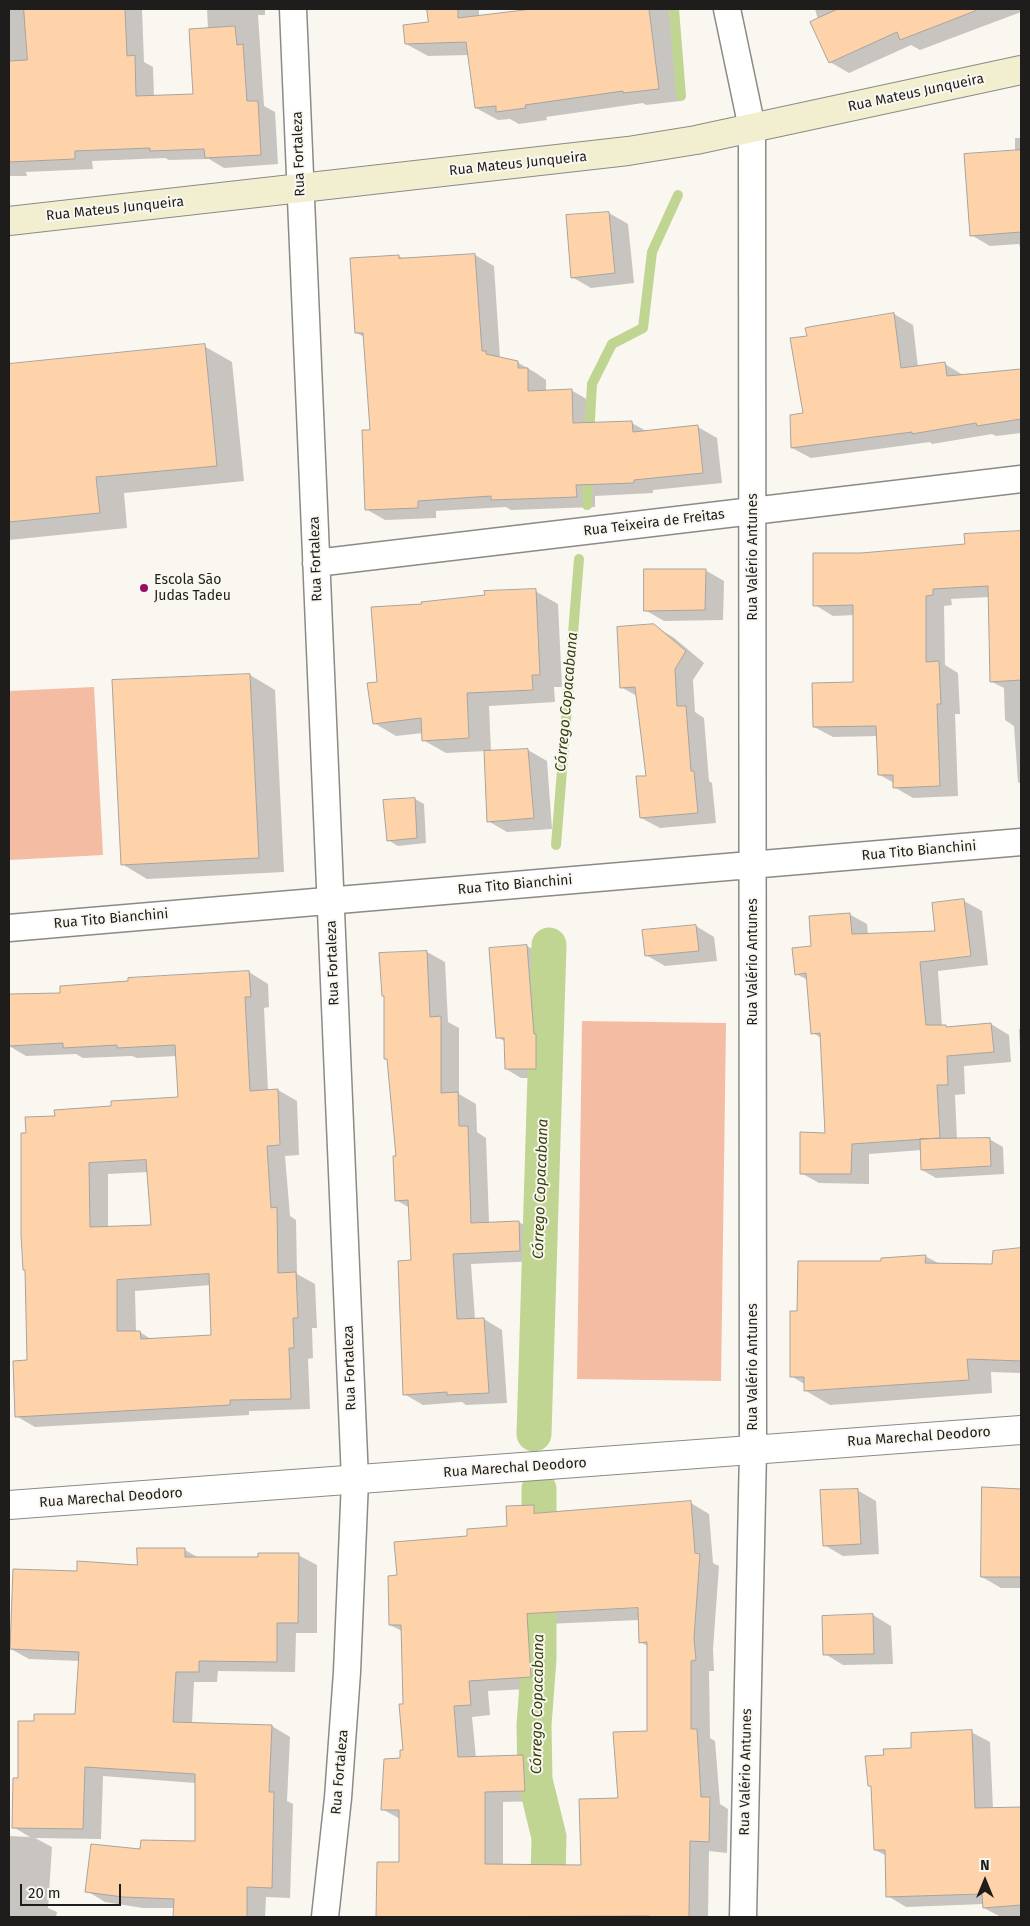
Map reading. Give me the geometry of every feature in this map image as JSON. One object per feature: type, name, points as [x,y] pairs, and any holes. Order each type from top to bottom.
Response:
[{"type":"main road","name":"Rua Mateus Junqueira","points":[[9,221],[628,151],[696,140],[1021,70]]},
{"type":"street","name":"Rua Fortaleza","points":[[293,9],[355,1480],[347,1682],[326,1917]]},
{"type":"street","name":"Rua Valério Antunes","points":[[727,9],[752,128],[753,1450],[743,1917]]},
{"type":"street","name":"Rua Teixeira de Freitas","points":[[316,563],[1021,479]]},
{"type":"street","name":"Rua Tito Bianchini","points":[[9,928],[1021,842]]},
{"type":"street","name":"Rua Marechal Deodoro","points":[[9,1505],[1021,1430]]},
{"type":"shaded area","points":[[94,687],[103,855],[9,860],[9,691]]},
{"type":"shaded area","points":[[582,1021],[726,1023],[721,1381],[577,1379]]},
{"type":"building","points":[[24,9],[125,9],[127,56],[135,55],[136,96],[193,94],[189,29],[235,26],[237,45],[243,44],[247,101],[258,101],[261,155],[205,158],[204,149],[150,151],[150,148],[75,151],[75,159],[9,162],[9,61],[27,60]]},
{"type":"building","points":[[427,9],[458,9],[458,18],[532,9],[649,9],[659,89],[623,93],[623,91],[525,105],[526,108],[496,112],[496,106],[475,108],[466,42],[405,44],[403,25],[428,22]]},
{"type":"building","points":[[838,9],[974,9],[975,11],[900,40],[897,32],[829,63],[810,22]]},
{"type":"building","points":[[1021,150],[1021,232],[970,236],[964,154]]},
{"type":"building","points":[[609,212],[615,273],[571,278],[566,215]]},
{"type":"building","points":[[475,254],[482,351],[486,351],[486,354],[518,361],[518,368],[528,368],[528,391],[572,389],[573,423],[632,421],[633,432],[698,425],[703,473],[634,480],[634,483],[576,485],[577,497],[491,500],[491,496],[418,501],[418,508],[365,510],[362,430],[370,430],[363,333],[355,333],[350,258],[399,255],[399,258]]},
{"type":"building","points":[[894,313],[901,368],[945,362],[947,376],[1021,369],[1021,419],[977,426],[976,423],[912,434],[912,432],[791,448],[790,415],[803,413],[790,338],[807,336],[805,328],[809,327]]},
{"type":"building","points":[[205,344],[217,466],[96,477],[100,513],[9,522],[9,364]]},
{"type":"building","points":[[1021,531],[1021,680],[990,682],[988,586],[933,589],[933,595],[926,596],[926,662],[939,661],[941,704],[937,704],[940,786],[893,788],[893,775],[878,775],[876,726],[813,727],[812,683],[853,682],[853,605],[813,606],[813,553],[861,553],[965,544],[964,534]]},
{"type":"building","points":[[644,569],[706,569],[705,610],[644,611]]},
{"type":"building","points":[[536,589],[540,675],[532,675],[533,690],[467,693],[469,738],[422,741],[421,718],[373,724],[367,683],[377,682],[371,607],[422,604],[421,602],[485,595],[484,591]]},
{"type":"building","points":[[654,624],[686,651],[675,669],[677,706],[686,706],[691,771],[694,771],[698,813],[640,818],[636,776],[646,776],[635,687],[620,688],[617,627]]},
{"type":"building","points":[[250,674],[259,858],[121,865],[112,680]]},
{"type":"building","points":[[528,749],[534,818],[487,822],[484,751]]},
{"type":"building","points":[[415,798],[417,838],[387,841],[383,800]]},
{"type":"building","points":[[964,899],[971,956],[920,962],[926,1025],[946,1025],[946,1027],[991,1023],[994,1052],[947,1056],[948,1085],[937,1085],[940,1138],[852,1144],[851,1174],[800,1174],[800,1132],[825,1133],[820,1033],[811,1034],[806,973],[795,975],[792,948],[811,946],[809,916],[850,913],[852,934],[935,931],[932,903]]},
{"type":"building","points":[[696,925],[699,951],[645,956],[642,930]]},
{"type":"building","points":[[527,945],[534,1034],[536,1034],[536,1069],[505,1069],[504,1038],[496,1038],[489,948]]},
{"type":"building","points":[[427,951],[430,1017],[441,1016],[441,1093],[458,1092],[459,1126],[468,1126],[471,1223],[519,1221],[520,1251],[453,1254],[457,1319],[484,1318],[489,1393],[447,1395],[447,1392],[403,1395],[398,1261],[411,1260],[408,1200],[395,1201],[393,1156],[396,1156],[387,1059],[384,1059],[384,996],[382,996],[379,953]]},
{"type":"building","points":[[249,971],[251,997],[245,997],[250,1091],[278,1089],[280,1145],[267,1146],[271,1208],[277,1207],[278,1273],[296,1272],[298,1318],[293,1318],[294,1348],[289,1348],[291,1399],[230,1400],[230,1405],[15,1417],[13,1361],[27,1360],[25,1270],[23,1270],[21,1235],[21,1133],[26,1133],[25,1117],[55,1116],[54,1110],[111,1106],[111,1101],[178,1097],[175,1045],[117,1048],[117,1045],[63,1048],[63,1043],[9,1046],[9,994],[60,993],[60,986],[128,981],[128,978]],"holes":[[[146,1160],[151,1225],[90,1227],[89,1163]],[[209,1274],[211,1335],[141,1339],[140,1331],[117,1331],[117,1280]]]},
{"type":"building","points":[[990,1138],[991,1166],[921,1170],[920,1139]]},
{"type":"building","points":[[1021,1248],[1021,1361],[967,1359],[969,1380],[804,1391],[804,1377],[790,1377],[790,1311],[797,1311],[798,1261],[881,1261],[881,1258],[926,1255],[925,1263],[992,1264],[993,1251]]},
{"type":"building","points":[[982,1487],[1021,1489],[1021,1577],[981,1577]]},
{"type":"building","points":[[858,1489],[861,1544],[823,1546],[820,1490]]},
{"type":"building","points":[[691,1501],[695,1553],[700,1554],[694,1638],[696,1660],[691,1661],[691,1729],[697,1729],[701,1797],[710,1797],[709,1842],[690,1841],[689,1917],[376,1917],[377,1862],[399,1862],[399,1810],[381,1810],[384,1759],[400,1758],[400,1750],[403,1750],[399,1704],[403,1704],[401,1625],[389,1625],[388,1576],[397,1575],[394,1542],[467,1536],[467,1529],[507,1526],[506,1506],[534,1505],[534,1513]],"holes":[[[638,1608],[639,1643],[647,1642],[647,1731],[613,1732],[618,1798],[579,1799],[581,1865],[485,1864],[485,1792],[525,1791],[523,1755],[458,1757],[454,1706],[471,1705],[469,1681],[531,1677],[527,1614]]]},
{"type":"building","points":[[137,1548],[185,1548],[185,1557],[258,1557],[258,1553],[299,1553],[298,1623],[277,1623],[277,1662],[199,1661],[199,1672],[176,1672],[173,1722],[272,1725],[269,1792],[274,1792],[272,1888],[247,1887],[247,1917],[173,1917],[174,1899],[123,1897],[85,1892],[91,1844],[140,1849],[141,1840],[195,1841],[195,1774],[85,1767],[83,1829],[12,1828],[13,1778],[18,1778],[18,1721],[34,1721],[34,1714],[75,1714],[79,1652],[10,1649],[13,1569],[77,1571],[77,1561],[137,1565]]},
{"type":"building","points":[[873,1614],[874,1654],[823,1655],[822,1616]]},
{"type":"building","points":[[972,1730],[975,1808],[1021,1807],[1021,1905],[983,1908],[982,1894],[886,1897],[885,1850],[874,1850],[871,1786],[868,1786],[865,1756],[884,1755],[883,1749],[911,1748],[911,1733]]},
{"type":"waterway","name":"Córrego Copacabana","points":[[674,9],[681,96]]},
{"type":"waterway","name":"Córrego Copacabana","points":[[589,436],[592,384],[612,344],[643,328],[652,252],[678,195]]},
{"type":"waterway","name":"Córrego Copacabana","points":[[587,505],[588,471]]},
{"type":"waterway","name":"Córrego Copacabana","points":[[556,845],[579,559]]},
{"type":"waterway","name":"Córrego Copacabana","points":[[534,1434],[549,945]]},
{"type":"waterway","name":"Córrego Copacabana","points":[[539,1489],[539,1659],[534,1725],[535,1780],[549,1837],[547,1917]]},
{"type":"place","name":"Escola São Judas Tadeu","points":[[144,588]]}]
